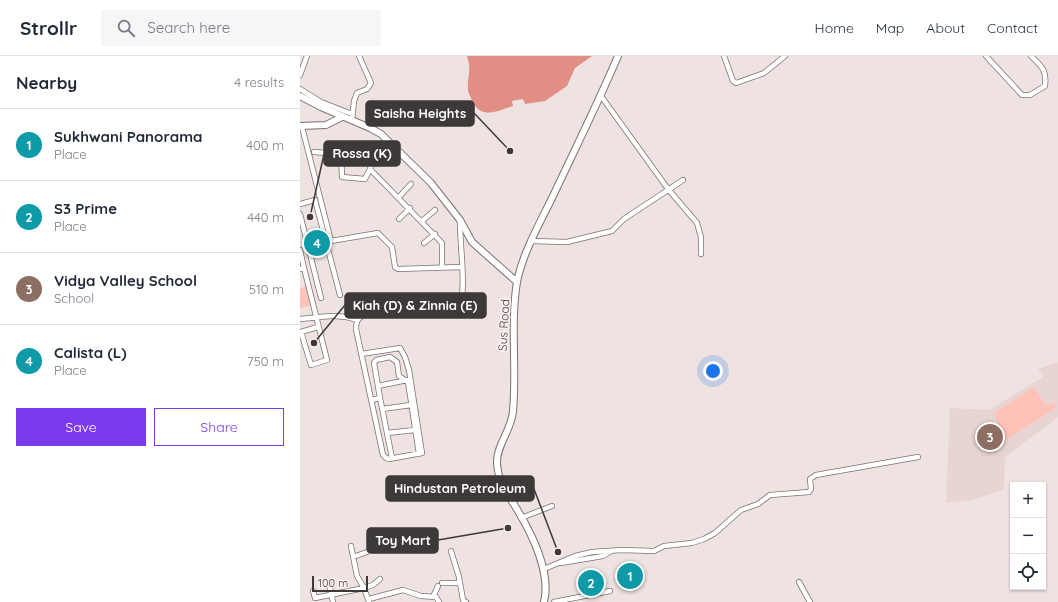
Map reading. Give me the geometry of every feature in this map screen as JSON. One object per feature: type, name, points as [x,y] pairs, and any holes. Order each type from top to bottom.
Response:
[{"type":"main road","name":"Sus Road","points":[[544,602],[546,584],[544,569],[521,518],[498,478],[497,460],[513,414],[512,340],[517,282],[531,241],[601,96],[618,56]]},
{"type":"main road","points":[[300,96],[342,116],[352,117],[370,128],[393,146],[431,184],[460,220],[472,242],[517,282]]},
{"type":"main road","points":[[301,127],[326,125],[342,116]]},
{"type":"street","points":[[300,75],[307,56]]},
{"type":"street","points":[[300,90],[352,117],[354,101],[357,93],[367,89],[371,83],[359,56]]},
{"type":"street","points":[[724,56],[733,81],[736,83],[764,73],[785,56]]},
{"type":"street","points":[[986,56],[1022,95],[1030,95],[1045,86],[1046,77],[1044,70],[1031,56]]},
{"type":"street","points":[[601,96],[638,145],[668,190],[697,223],[701,237],[701,254]]},
{"type":"street","points":[[301,127],[330,241],[378,233],[392,247],[396,268],[461,267]]},
{"type":"street","points":[[341,154],[342,177],[366,179],[373,160],[393,146]]},
{"type":"street","points":[[314,152],[364,156],[398,197],[435,234],[443,245],[442,267]]},
{"type":"street","points":[[531,241],[567,242],[612,230],[624,219],[683,180]]},
{"type":"street","points":[[398,197],[410,184]]},
{"type":"street","points":[[300,201],[311,199],[315,200]]},
{"type":"street","points":[[300,204],[315,200]]},
{"type":"street","points":[[315,200],[340,295]]},
{"type":"street","points":[[399,219],[410,208]]},
{"type":"street","points":[[422,221],[435,210]]},
{"type":"street","points":[[300,214],[321,298]]},
{"type":"street","points":[[361,354],[400,348],[405,357],[409,370],[423,449],[422,453],[392,458],[386,458],[383,455],[372,400],[361,354],[356,329],[358,320],[364,315],[429,308],[458,308],[462,300],[460,220]]},
{"type":"street","points":[[424,244],[435,234]]},
{"type":"street","points":[[300,250],[302,269],[315,318],[318,327],[327,361],[311,365],[301,332],[318,327]]},
{"type":"street","points":[[300,319],[315,318],[323,315],[339,316],[358,320]]},
{"type":"street","points":[[392,458],[374,366],[376,360],[393,358],[397,362],[399,376],[407,380]]},
{"type":"street","points":[[407,380],[419,454]]},
{"type":"street","points":[[378,386],[407,380]]},
{"type":"street","points":[[372,400],[380,398]]},
{"type":"street","points":[[382,408],[411,405]]},
{"type":"street","points":[[387,433],[415,430]]},
{"type":"street","points":[[544,569],[575,556],[611,551],[654,551],[664,546],[692,543],[704,539],[725,525],[741,510],[758,504],[770,495],[809,492],[811,489],[810,479],[816,476],[918,457]]},
{"type":"street","points":[[521,518],[552,506]]},
{"type":"street","points":[[351,546],[356,576],[364,588],[369,601],[403,590],[421,596],[438,598],[439,602]]},
{"type":"street","points":[[452,551],[463,600],[466,602]]},
{"type":"street","points":[[352,557],[367,552]]},
{"type":"street","points":[[313,591],[315,598],[332,595],[364,588],[372,585],[380,579]]},
{"type":"street","points":[[798,582],[810,602]]},
{"type":"street","points":[[329,583],[333,602]]},
{"type":"street","points":[[442,583],[460,583]]},
{"type":"street","points":[[433,597],[438,586]]},
{"type":"street","points":[[554,602],[610,591]]},
{"type":"shaded area","points":[[467,56],[592,56],[575,68],[567,86],[545,101],[525,104],[523,99],[512,101],[513,106],[495,112],[485,112],[476,107],[468,91],[469,66]]},
{"type":"shaded area","points":[[306,285],[310,306],[300,308],[300,289]]},
{"type":"shaded area","points":[[1058,362],[1058,417],[1005,457],[1004,490],[971,500],[946,503],[950,408],[989,410],[1043,377],[1038,369]]},
{"type":"shaded area","points":[[1034,387],[1046,406],[1054,402],[1057,407],[1003,442],[994,413]]},
{"type":"place","name":"Saisha Heights","points":[[510,151]]},
{"type":"place","name":"Rossa (K)","points":[[310,217]]},
{"type":"place","name":"Calista (L)","points":[[317,243]]},
{"type":"place","name":"Kiah (D) & Zinnia (E)","points":[[314,343]]},
{"type":"place","name":"Vidya Valley School","points":[[990,437]]},
{"type":"place","name":"Toy Mart","points":[[508,528]]},
{"type":"place","name":"Hindustan Petroleum","points":[[558,552]]},
{"type":"place","name":"Sukhwani Panorama","points":[[630,576]]},
{"type":"place","name":"S3 Prime","points":[[591,583]]}]
